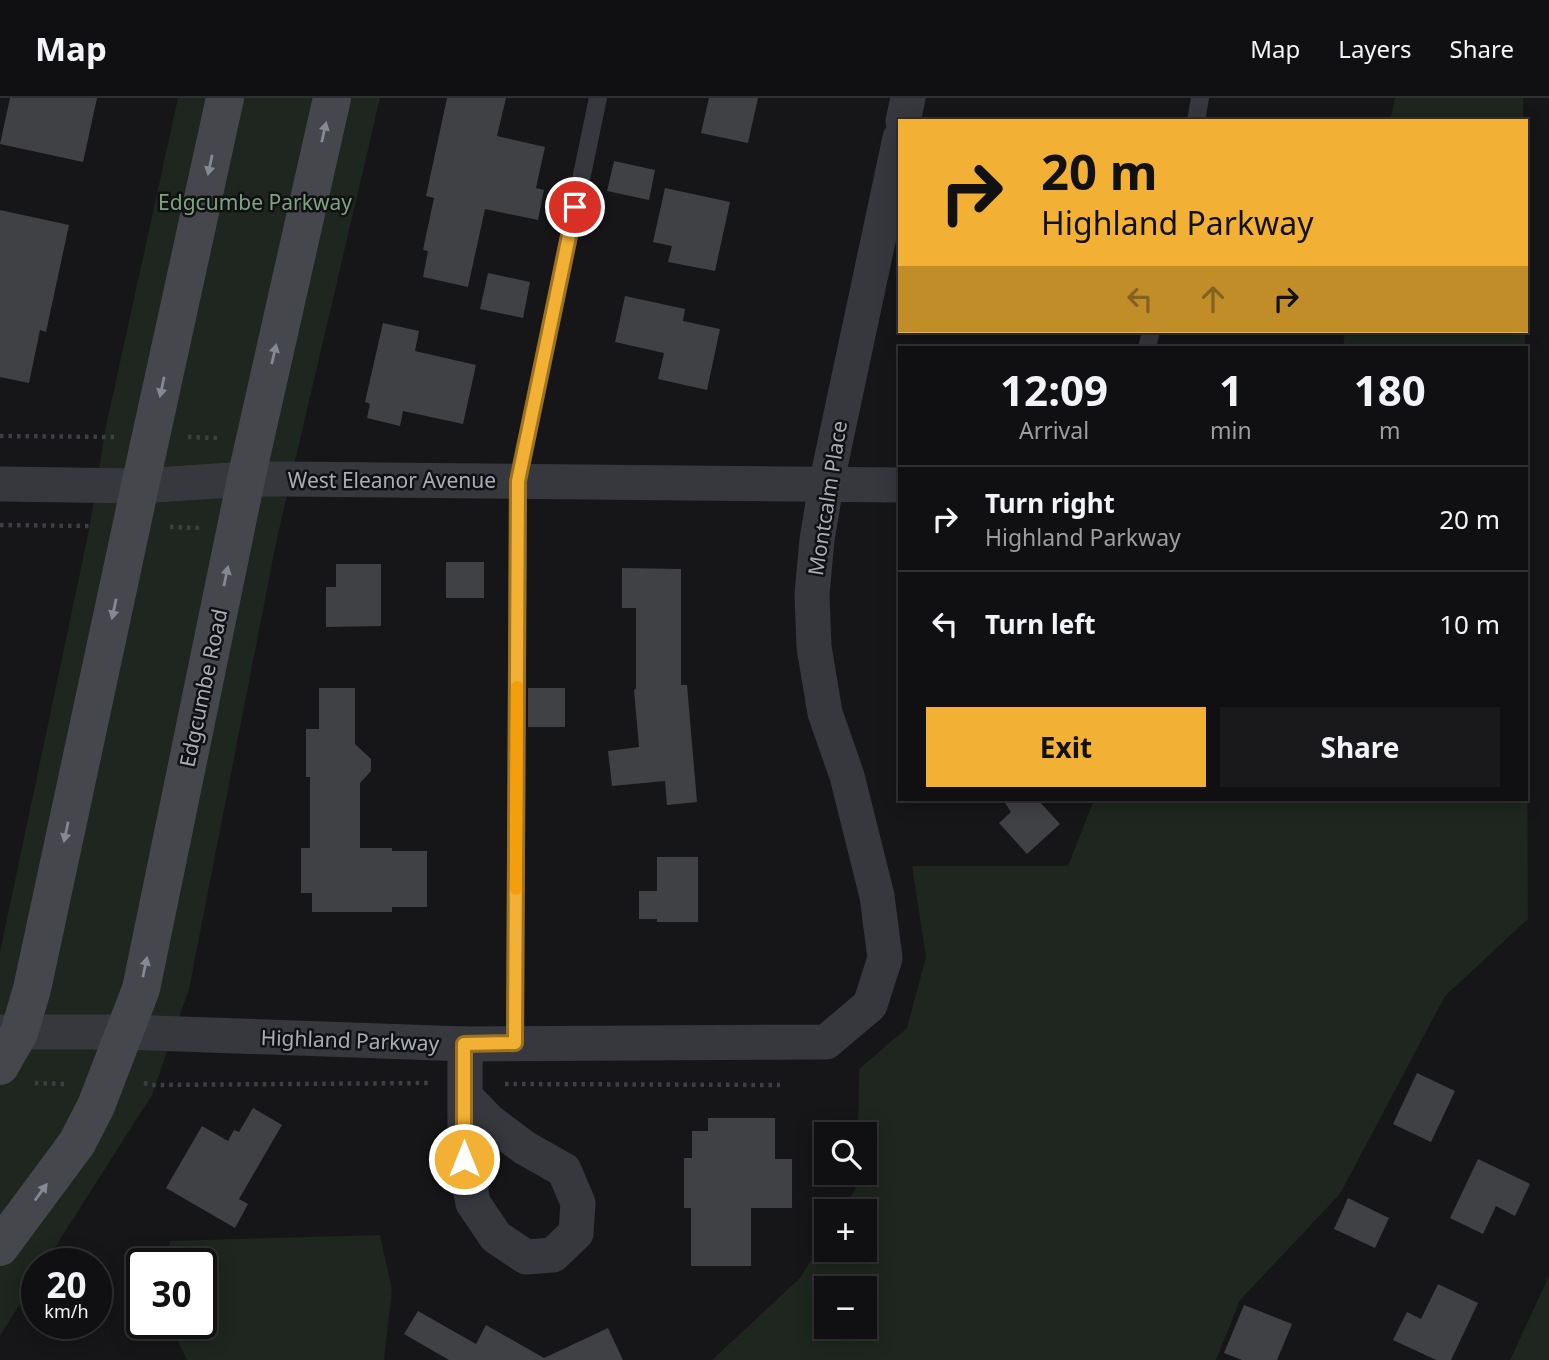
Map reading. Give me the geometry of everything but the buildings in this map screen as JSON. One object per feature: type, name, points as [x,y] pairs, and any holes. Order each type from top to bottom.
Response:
[{"type":"street","points":[[16,1075],[9,1033],[32,989],[225,98]]},
{"type":"street","name":"Edgcumbe Road","points":[[0,1247],[76,1143],[96,1106],[141,989],[246,479],[332,98]]},
{"type":"street","points":[[903,119],[908,98]]},
{"type":"street","name":"Montcalm Place","points":[[826,1042],[870,1005],[886,958],[877,895],[847,776],[825,713],[814,647],[812,594],[826,485],[898,147]]},
{"type":"street","name":"West Eleanor Avenue","points":[[0,484],[140,486],[246,479],[898,485]]},
{"type":"street","name":"Highland Parkway","points":[[9,1033],[125,1032],[464,1044],[826,1042]]},
{"type":"street","points":[[464,1044],[464,1096]]},
{"type":"lane","points":[[515,1043],[518,481],[598,98]]},
{"type":"lane","points":[[1196,119],[1200,98]]},
{"type":"path","points":[[0,436],[118,438]]},
{"type":"path","points":[[178,437],[219,438]]},
{"type":"path","points":[[0,525],[93,526]]},
{"type":"path","points":[[164,527],[212,528]]},
{"type":"path","points":[[16,1075],[68,1084]]},
{"type":"green space","name":"Edgcumbe Parkway","points":[[178,98],[380,98],[277,538],[189,989],[152,1095],[55,1248],[21,1248],[21,1302],[0,1336],[0,952],[89,530],[105,431]]},
{"type":"green space","points":[[1395,98],[1523,98],[1523,119],[1390,119]]},
{"type":"green space","points":[[1345,333],[1525,333],[1525,346],[1343,346]]},
{"type":"green space","points":[[1094,801],[1527,801],[1528,919],[1445,996],[1340,1194],[1240,1300],[1216,1360],[712,1360],[800,1278],[814,1255],[814,1262],[877,1262],[877,1199],[849,1199],[857,1185],[877,1185],[877,1122],[858,1122],[859,1069],[907,1028],[926,957],[912,866],[1068,866]]},
{"type":"green space","points":[[380,1235],[392,1290],[385,1360],[187,1360],[177,1339],[217,1339],[217,1248],[169,1248],[170,1241]]},
{"type":"green space","points":[[1549,1276],[1549,1360],[1510,1360]]},
{"type":"slow traffic","points":[[516,889],[517,687]]},
{"type":"route","points":[[464,1159],[464,1044],[515,1043],[518,481],[575,207]]}]
